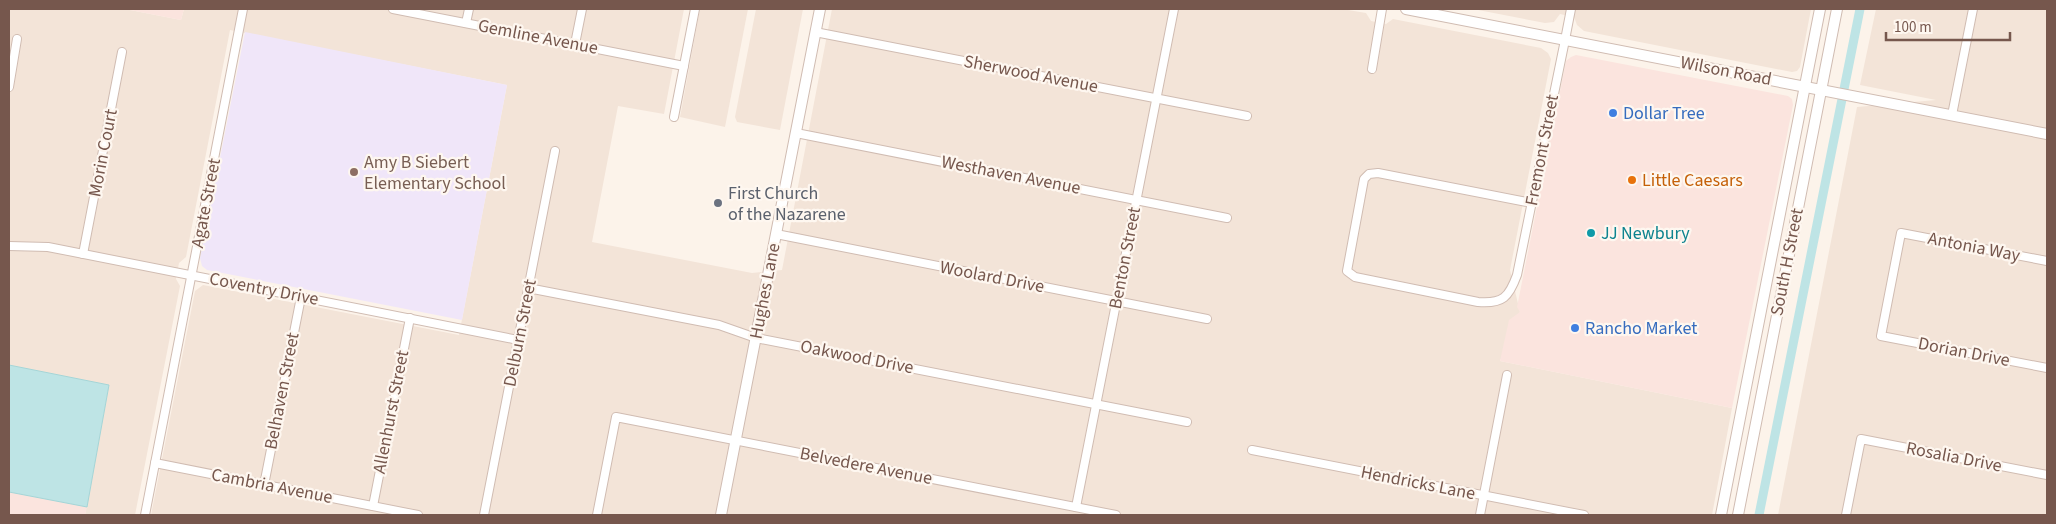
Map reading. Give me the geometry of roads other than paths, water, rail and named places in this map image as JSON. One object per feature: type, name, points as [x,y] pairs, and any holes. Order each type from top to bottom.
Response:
[{"type":"street","name":"Agate Street","points":[[145,515],[243,9]]},
{"type":"street","name":"Gemline Avenue","points":[[393,9],[684,66]]},
{"type":"street","points":[[466,23],[469,9]]},
{"type":"street","points":[[575,44],[582,9]]},
{"type":"street","points":[[674,117],[695,9]]},
{"type":"street","name":"Hughes Lane","points":[[721,515],[820,9]]},
{"type":"street","name":"Benton Street","points":[[1076,507],[1174,9]]},
{"type":"street","points":[[1372,69],[1382,9]]},
{"type":"street","name":"Wilson Road","points":[[1406,9],[2047,134]]},
{"type":"street","name":"Fremont Street","points":[[1532,203],[1378,173],[1369,174],[1364,179],[1347,271],[1351,275],[1478,302],[1491,303],[1501,300],[1511,291],[1517,275],[1532,203],[1571,9]]},
{"type":"street","name":"South H Street","points":[[1721,515],[1820,9]]},
{"type":"street","name":"South H Street","points":[[1738,515],[1837,9]]},
{"type":"street","points":[[1952,115],[1973,9]]},
{"type":"street","name":"Sherwood Avenue","points":[[816,32],[1247,116]]},
{"type":"street","points":[[9,87],[18,39]]},
{"type":"street","name":"Morin Court","points":[[83,254],[122,52]]},
{"type":"street","name":"Westhaven Avenue","points":[[796,133],[1227,218]]},
{"type":"street","name":"Delburn Street","points":[[484,515],[555,151]]},
{"type":"street","name":"Antonia Way","points":[[1881,336],[1901,233],[2047,261]]},
{"type":"street","name":"Woolard Drive","points":[[776,234],[1207,319]]},
{"type":"street","name":"Coventry Drive","points":[[9,246],[48,247],[518,340]]},
{"type":"street","name":"Oakwood Drive","points":[[528,288],[719,325],[756,338],[1187,422]]},
{"type":"street","name":"Belhaven Street","points":[[264,485],[301,297]]},
{"type":"street","name":"Allenhurst Street","points":[[373,506],[410,318]]},
{"type":"street","name":"Dorian Drive","points":[[1881,336],[2047,368]]},
{"type":"street","points":[[1480,515],[1507,375]]},
{"type":"street","name":"Belvedere Avenue","points":[[597,515],[616,417],[1116,515]]},
{"type":"street","name":"Rosalia Drive","points":[[1846,515],[1861,439],[2047,475]]},
{"type":"street","name":"Hendricks Lane","points":[[1252,450],[1584,515]]},
{"type":"street","name":"Cambria Avenue","points":[[155,464],[418,515]]},
{"type":"water","points":[[9,365],[109,385],[87,507],[9,492]]},
{"type":"waterway","points":[[1759,515],[1860,9]]},
{"type":"place","name":"Dollar Tree","points":[[1613,113]]},
{"type":"place","name":"Amy B Siebert Elementary School","points":[[354,172]]},
{"type":"place","name":"Little Caesars","points":[[1632,180]]},
{"type":"place","name":"First Church of the Nazarene","points":[[718,203]]},
{"type":"place","name":"JJ Newbury","points":[[1591,233]]},
{"type":"place","name":"Rancho Market","points":[[1575,328]]}]
